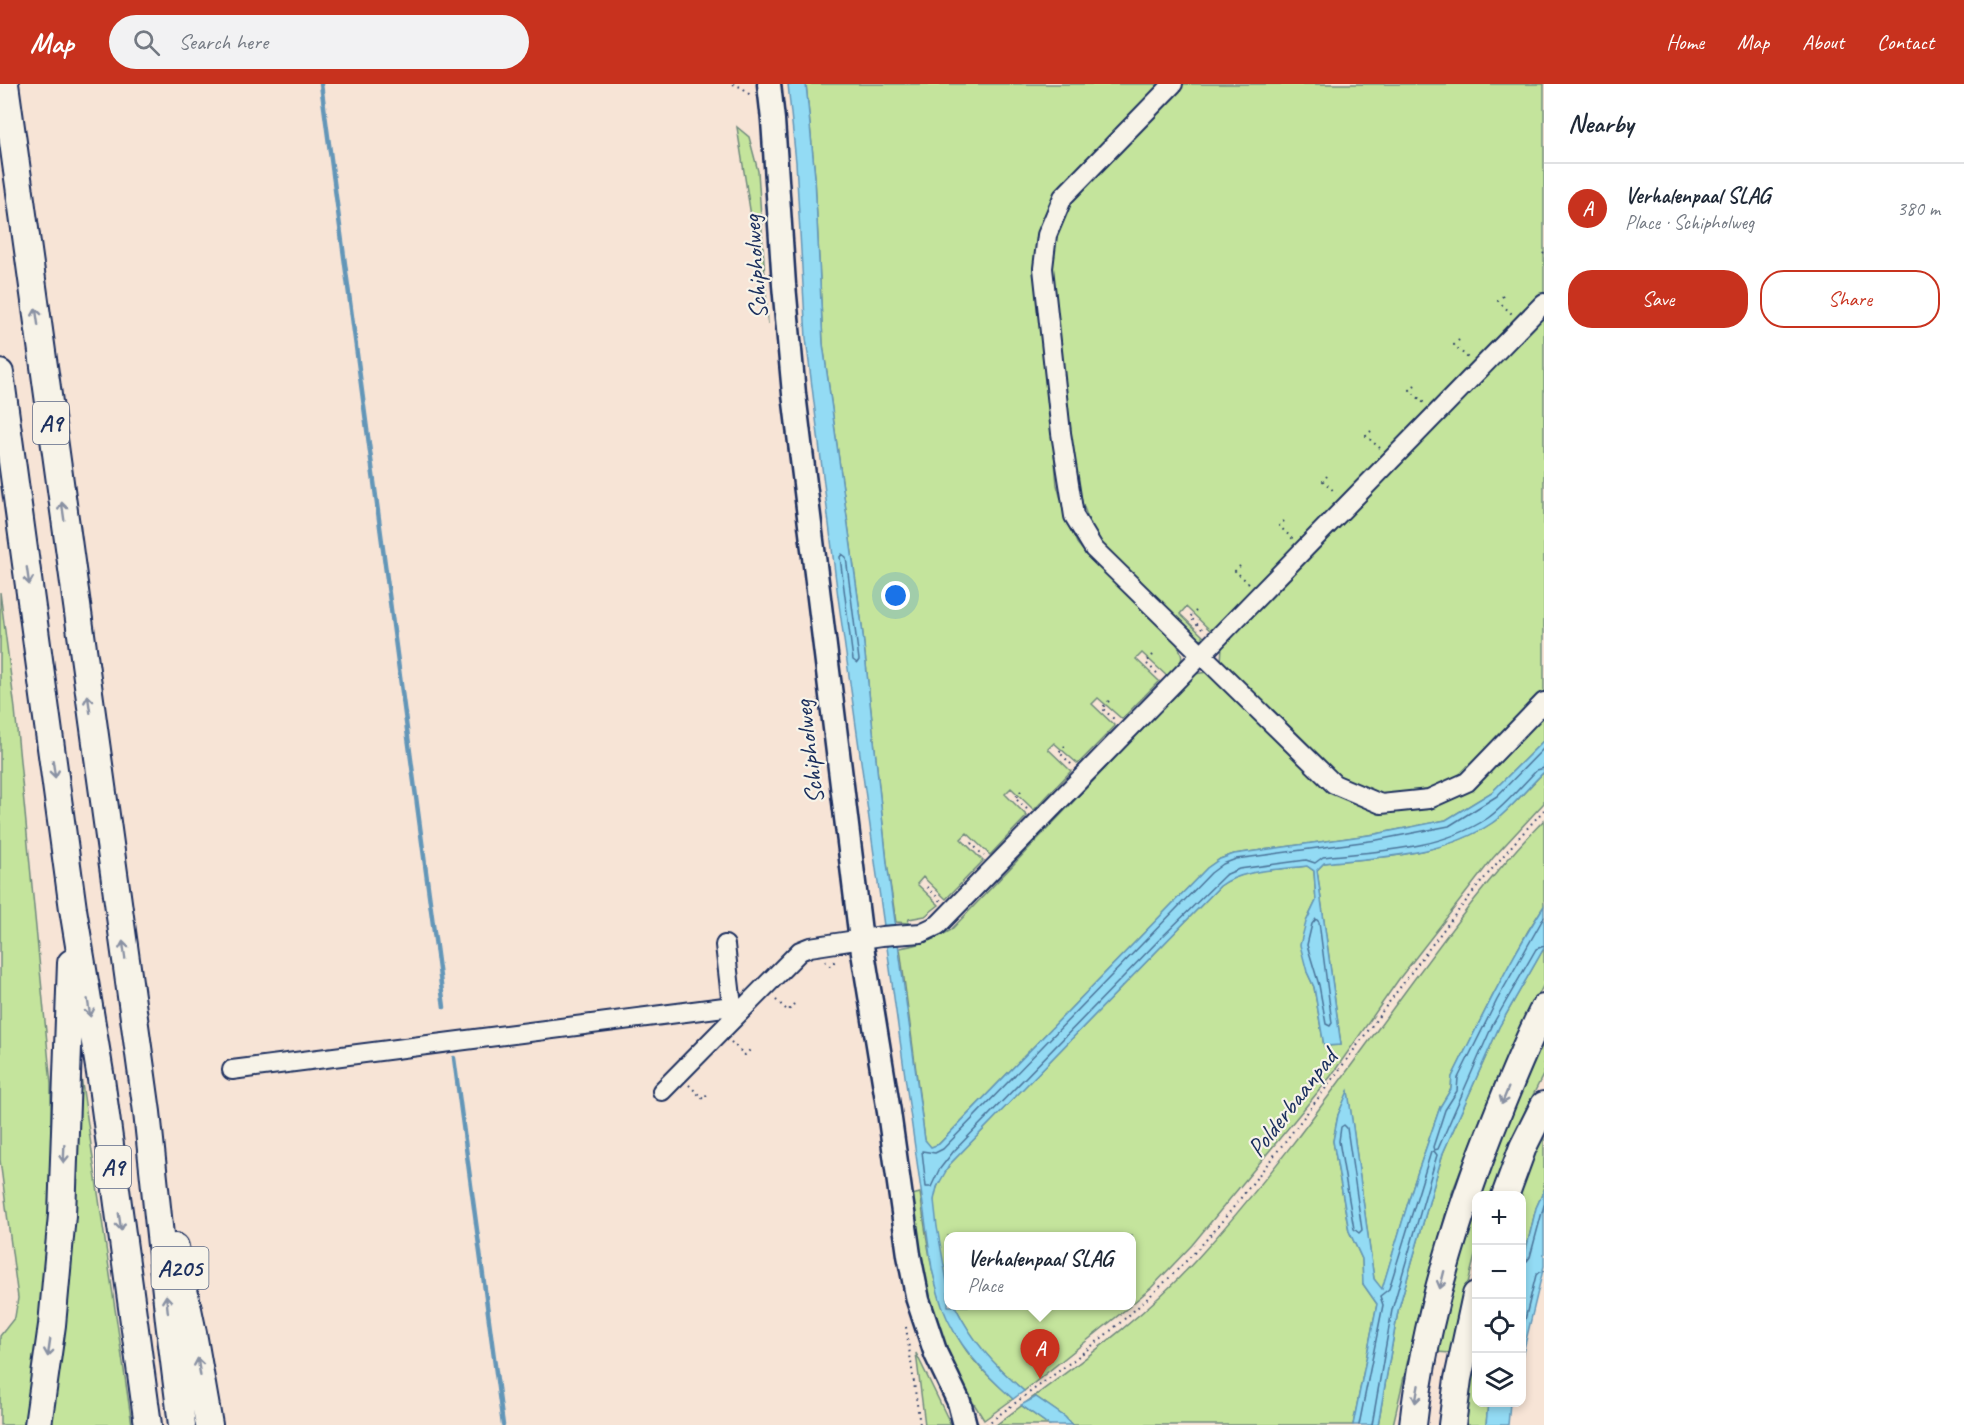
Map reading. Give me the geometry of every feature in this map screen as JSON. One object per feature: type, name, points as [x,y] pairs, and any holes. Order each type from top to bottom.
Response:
[{"type":"highway","name":"A9","points":[[5,84],[147,1112],[182,1425]]},
{"type":"highway","name":"A9","points":[[0,373],[73,909],[101,1079],[148,1425]]},
{"type":"highway","name":"A9","points":[[38,1425],[52,1325],[62,1215],[73,909]]},
{"type":"highway","points":[[1413,1425],[1423,1364],[1457,1226],[1478,1162],[1527,1041],[1544,1008]]},
{"type":"highway","points":[[1507,1191],[1523,1146],[1544,1105]]},
{"type":"highway","name":"A205","points":[[147,1112],[193,1333],[209,1425]]},
{"type":"highway","points":[[1452,1425],[1458,1379],[1475,1299]]},
{"type":"main road","name":"Schipholweg","points":[[760,89],[773,120],[794,394],[871,938],[889,1112],[909,1255],[918,1299],[936,1354],[959,1402],[965,1425]]},
{"type":"main road","name":"Schipholweg","points":[[959,1402],[984,1425]]},
{"type":"lane","points":[[1173,84],[1063,197],[1047,235],[1043,268],[1061,432],[1074,516],[1094,549],[1334,784],[1381,804],[1429,800],[1467,782],[1544,702]]},
{"type":"lane","points":[[662,1091],[720,1032],[736,1009],[763,987],[800,951],[810,947],[921,933],[938,925],[1544,303]]},
{"type":"lane","points":[[725,945],[736,1009]]},
{"type":"lane","points":[[232,1070],[736,1009]]},
{"type":"path","points":[[733,84],[743,88],[760,89]]},
{"type":"path","points":[[1503,296],[1498,301],[1523,325]]},
{"type":"path","points":[[1459,340],[1454,345],[1479,370]]},
{"type":"path","points":[[1415,385],[1410,390],[1436,414]]},
{"type":"path","points":[[1371,431],[1366,435],[1391,459]]},
{"type":"path","points":[[1323,481],[1327,476]]},
{"type":"path","points":[[1284,521],[1279,526],[1304,550]]},
{"type":"path","points":[[1240,566],[1235,571],[1260,594]]},
{"type":"path","points":[[1196,611],[1190,617],[1215,641]]},
{"type":"path","points":[[1153,655],[1146,663],[1171,686]]},
{"type":"path","points":[[1109,701],[1102,708],[1127,731]]},
{"type":"path","points":[[1065,746],[1059,752],[1083,776]]},
{"type":"path","points":[[1021,791],[1015,798],[1040,821]]},
{"type":"path","name":"Polderbaanpad","points":[[1136,1306],[1196,1250],[1238,1200],[1344,1066],[1478,886],[1544,810]]},
{"type":"path","points":[[763,987],[788,1011],[794,1004]]},
{"type":"path","points":[[720,1032],[745,1055],[752,1048]]},
{"type":"path","points":[[678,1074],[703,1099],[709,1092]]},
{"type":"path","name":"Polderbaanpad","points":[[984,1425],[1086,1350],[1132,1310]]},
{"type":"green space","points":[[806,84],[1163,84],[1068,182],[1038,263],[1057,485],[1067,520],[1077,543],[1090,559],[1173,638],[1182,659],[1169,678],[1142,653],[1136,659],[1159,681],[1122,719],[1098,698],[1092,704],[1115,726],[1078,764],[1054,743],[1048,749],[1071,771],[1034,810],[1011,788],[1005,794],[1027,816],[990,855],[967,833],[961,839],[983,861],[946,899],[923,877],[917,884],[939,905],[925,916],[909,919],[908,923],[896,922],[887,863],[862,626],[823,344],[815,177]]},
{"type":"green space","points":[[1181,84],[1544,84],[1544,294],[1214,634],[1186,607],[1180,614],[1206,639],[1197,638],[1100,544],[1090,524],[1079,494],[1050,271],[1054,237],[1067,201]]},
{"type":"green space","points":[[737,127],[749,137],[758,171],[768,324]]},
{"type":"green space","points":[[1544,312],[1544,695],[1469,772],[1426,794],[1400,797],[1376,794],[1339,777],[1221,662],[1222,646]]},
{"type":"green space","points":[[0,592],[15,709],[51,1084],[51,1243],[24,1425],[0,1425],[0,1336],[15,1317],[18,1298],[0,1160]]},
{"type":"green space","points":[[1207,672],[1336,789],[1428,806],[1544,713],[1544,740],[1492,792],[1446,820],[1376,834],[1234,854],[1220,859],[1207,868],[939,1144],[931,1148],[925,1140],[900,948],[927,942],[951,930],[1195,674]]},
{"type":"green space","points":[[1544,772],[1544,803],[1493,858],[1399,979],[1331,1076],[1192,1245],[1136,1301],[1136,1232],[944,1232],[944,1269],[938,1242],[934,1198],[947,1168],[1220,886],[1239,876],[1262,871],[1307,866],[1314,871],[1316,901],[1306,922],[1307,972],[1314,987],[1324,1046],[1341,1045],[1317,870],[1324,863],[1432,849],[1473,834],[1492,823],[1512,806]]},
{"type":"green space","points":[[1544,820],[1544,906],[1492,997],[1452,1077],[1451,1089],[1440,1107],[1413,1186],[1382,1290],[1374,1279],[1348,1092],[1338,1115],[1333,1141],[1349,1231],[1362,1259],[1363,1284],[1377,1304],[1353,1425],[1072,1425],[1065,1417],[1036,1397],[1022,1406],[1049,1425],[996,1425],[1124,1327],[1173,1284],[1195,1261],[1280,1161],[1474,900]]},
{"type":"green space","points":[[1544,948],[1544,984],[1493,1087],[1450,1198],[1421,1303],[1393,1425],[1378,1425],[1398,1311],[1443,1153],[1499,1027]]},
{"type":"green space","points":[[72,1015],[132,1425],[48,1425]]},
{"type":"green space","points":[[1544,1027],[1544,1073],[1526,1109],[1495,1191],[1480,1191]]},
{"type":"green space","points":[[1544,1130],[1544,1190],[1536,1208],[1526,1250],[1526,1191],[1521,1191],[1532,1155]]},
{"type":"green space","points":[[920,1193],[933,1272],[944,1310],[952,1327],[973,1359],[1013,1399],[984,1420],[948,1354],[933,1318],[918,1261],[908,1196]]},
{"type":"green space","points":[[1472,1213],[1472,1268],[1450,1353],[1437,1352],[1453,1275]]},
{"type":"green space","points":[[957,1310],[1125,1310],[1024,1391],[985,1352]]},
{"type":"green space","points":[[916,1353],[951,1425],[925,1425]]},
{"type":"green space","points":[[1472,1365],[1472,1407],[1488,1407],[1486,1425],[1463,1425]]},
{"type":"water","points":[[788,84],[806,84],[815,177],[823,344],[862,626],[887,863],[925,1140],[931,1147],[939,1144],[1207,868],[1220,859],[1234,854],[1376,834],[1446,820],[1492,792],[1544,740],[1544,772],[1512,806],[1492,823],[1473,834],[1432,849],[1324,863],[1317,870],[1341,1045],[1324,1046],[1314,987],[1307,972],[1300,945],[1306,922],[1316,901],[1314,871],[1307,866],[1239,876],[1220,886],[950,1164],[937,1187],[934,1200],[944,1265],[944,1310],[957,1310],[985,1352],[1024,1391],[1013,1399],[981,1368],[955,1333],[942,1306],[932,1269],[838,597],[806,338],[796,162]]},
{"type":"water","points":[[1544,906],[1544,948],[1499,1027],[1443,1153],[1398,1311],[1378,1425],[1353,1425],[1377,1304],[1363,1284],[1362,1259],[1349,1231],[1333,1141],[1338,1115],[1348,1091],[1374,1279],[1382,1289],[1413,1186],[1440,1107],[1451,1089],[1452,1077],[1507,969]]},
{"type":"water","points":[[1544,1190],[1544,1266],[1526,1340],[1526,1250],[1536,1208]]},
{"type":"water","points":[[1036,1397],[1065,1417],[1072,1425],[1049,1425],[1021,1405]]},
{"type":"water","points":[[1488,1407],[1510,1407],[1508,1425],[1486,1425]]},
{"type":"waterway","points":[[321,84],[444,1007]]},
{"type":"waterway","points":[[454,1058],[503,1425]]},
{"type":"place","name":"Verhalenpaal SLAG","points":[[1040,1379]]}]
